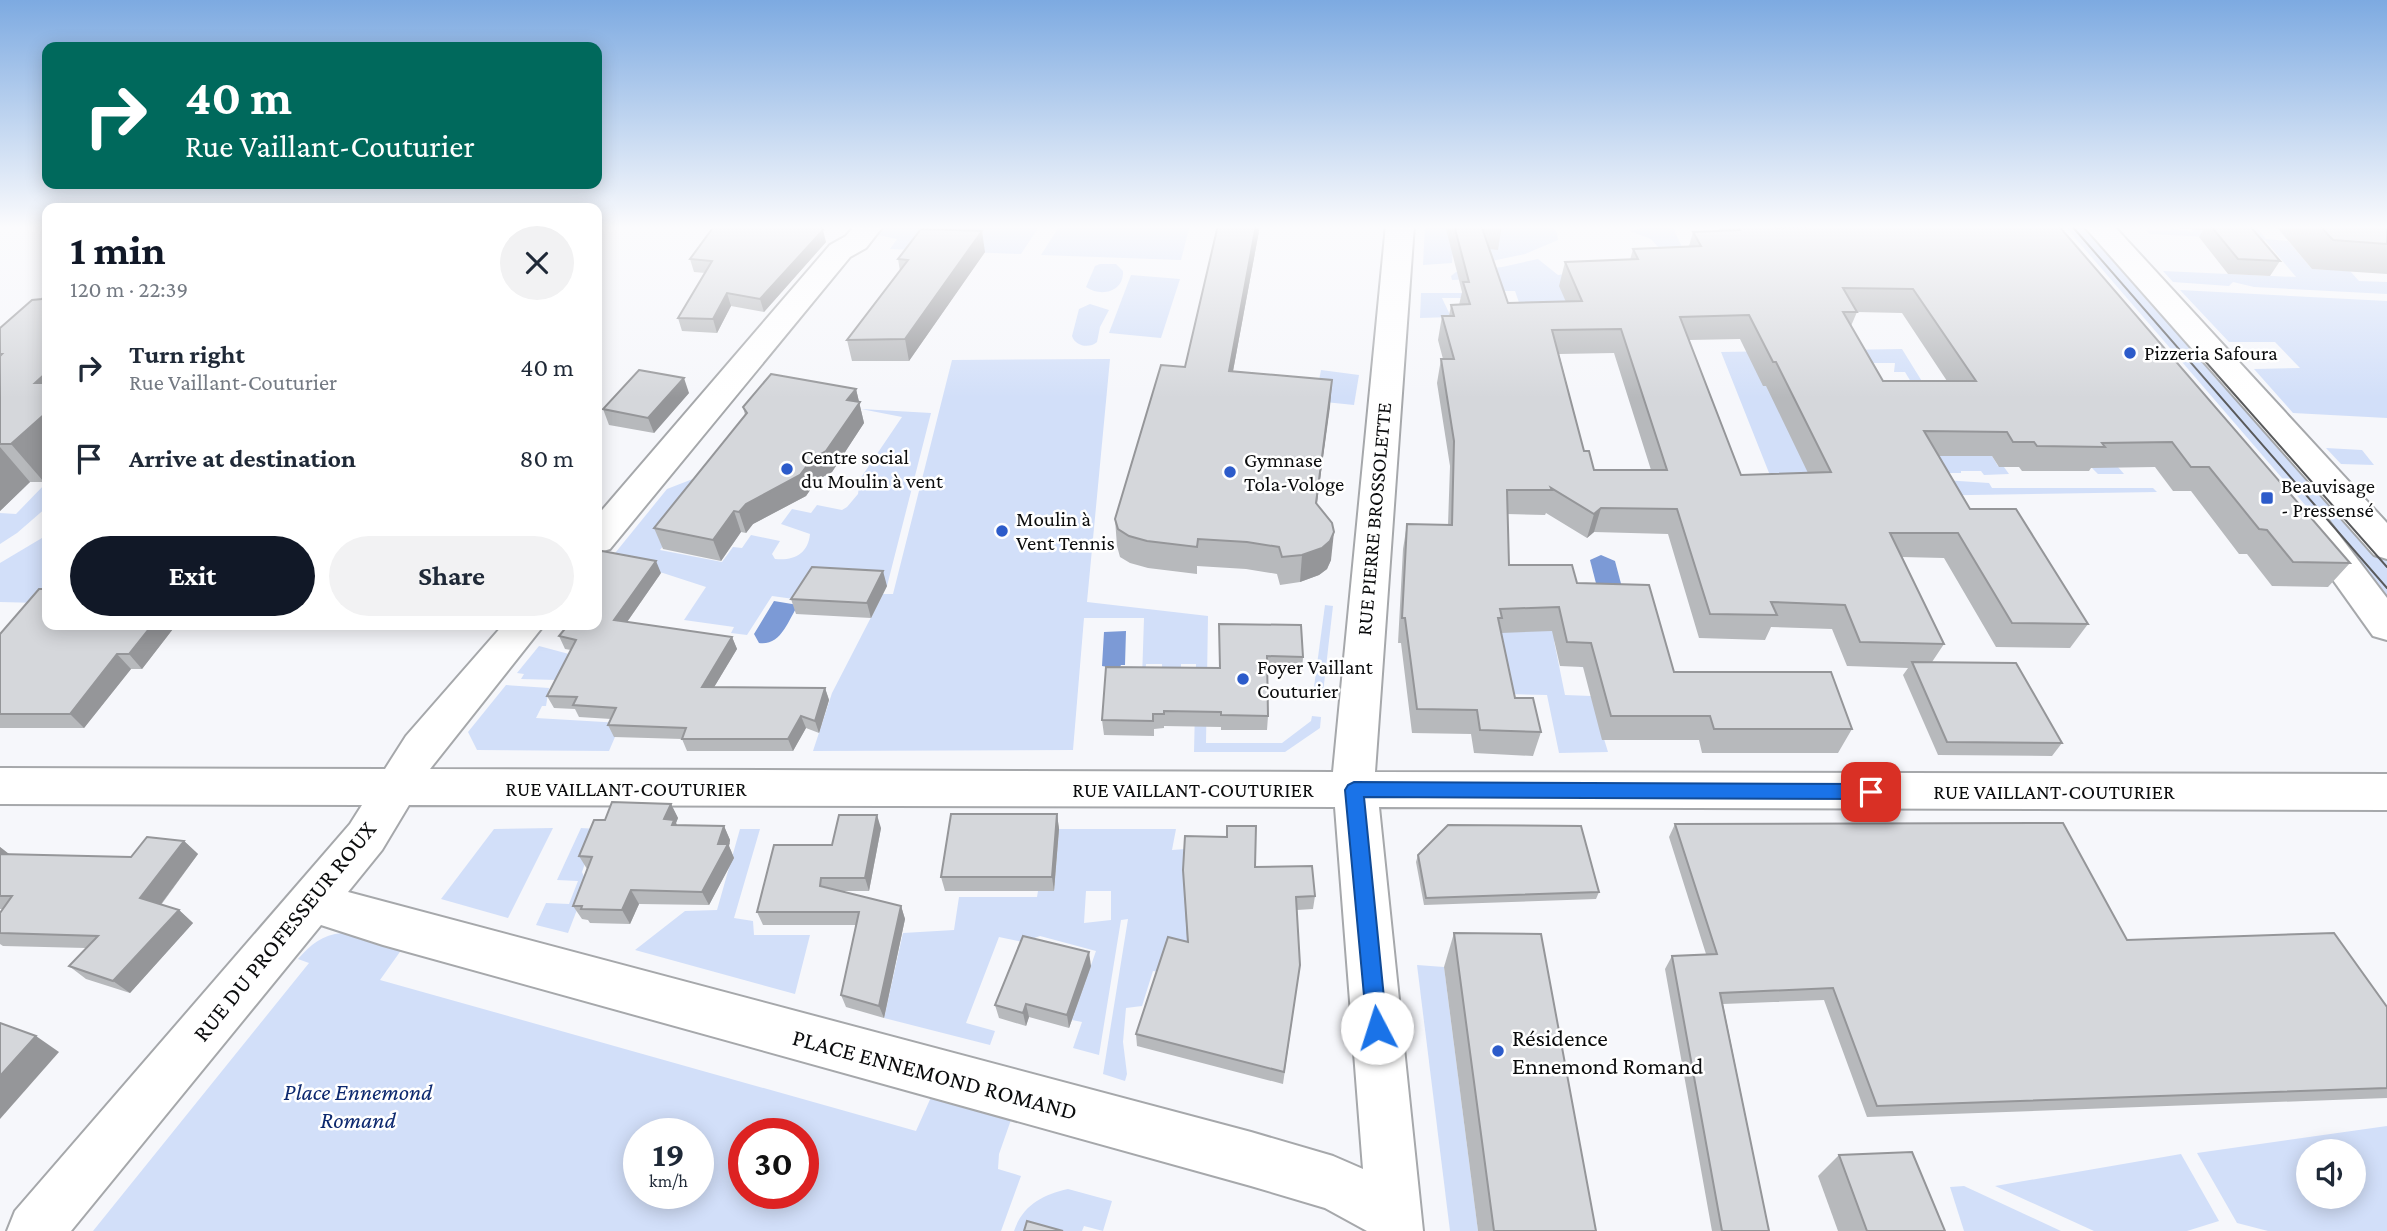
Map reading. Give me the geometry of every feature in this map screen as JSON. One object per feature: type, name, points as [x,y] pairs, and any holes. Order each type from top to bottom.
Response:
[{"type":"street","points":[[602,534],[809,282]]},
{"type":"street","name":"RUE PIERRE BROSSOLETTE","points":[[1394,1222],[1353,761],[1395,282]]},
{"type":"street","points":[[2151,282],[2387,546]]},
{"type":"street","points":[[2296,508],[2323,538],[2387,626]]},
{"type":"street","name":"RUE DU PROFESSEUR ROUX","points":[[34,1231],[366,836],[421,748],[521,630]]},
{"type":"street","name":"RUE VAILLANT-COUTURIER","points":[[0,786],[2387,792]]},
{"type":"street","name":"PLACE ENNEMOND ROMAND","points":[[311,901],[424,935],[1333,1183],[1394,1222]]},
{"type":"green space","points":[[1088,282],[1120,282],[1116,288],[1105,292],[1086,287]]},
{"type":"green space","points":[[1128,282],[1179,282],[1161,338],[1109,333]]},
{"type":"green space","points":[[1491,282],[1635,282],[1599,301],[1523,314],[1515,291],[1495,291]]},
{"type":"green space","points":[[2113,282],[2141,282],[2387,559],[2387,600]]},
{"type":"green space","points":[[2179,282],[2233,282],[2229,286]]},
{"type":"green space","points":[[2235,282],[2387,282],[2387,294],[2254,287]]},
{"type":"green space","points":[[2180,290],[2387,301],[2387,418],[2293,413],[2254,369],[2300,368],[2275,342],[2229,342]]},
{"type":"green space","points":[[1421,293],[1462,293],[1463,298],[1442,298],[1451,317],[1420,318]]},
{"type":"green space","points":[[1090,304],[1109,310],[1100,327],[1097,342],[1083,345],[1076,342],[1072,336],[1079,309]]},
{"type":"green space","points":[[1902,349],[1923,383],[2118,467],[2124,474],[2098,474],[2092,468],[2097,467],[1911,382],[1905,372],[1894,372],[1895,363],[1865,363],[1773,386],[1944,480],[1989,483],[1992,488],[2153,488],[2157,492],[1779,498],[1721,352]]},
{"type":"green space","points":[[1110,359],[1087,602],[1208,616],[1206,743],[1282,743],[1311,721],[1312,716],[1321,717],[1320,728],[1285,752],[1194,752],[1196,664],[1181,664],[1181,679],[1162,678],[1162,664],[1146,664],[1145,679],[1142,679],[1144,618],[1084,618],[1073,750],[813,751],[832,693],[883,594],[893,594],[952,360]]},
{"type":"green space","points":[[1321,370],[1359,375],[1354,405],[1315,401]]},
{"type":"green space","points":[[861,409],[931,413],[887,586],[803,597],[801,600],[772,596],[747,635],[731,633],[734,627],[684,620],[706,587],[663,573],[607,563],[667,489],[703,475],[698,501],[660,550],[722,562],[733,547],[742,548],[751,535],[780,541],[772,554],[775,559],[788,559],[799,555],[806,547],[810,534],[781,524],[792,509],[811,513],[817,505],[842,510],[847,507],[858,494],[860,479],[902,417]]},
{"type":"green space","points":[[1915,423],[1942,456],[1992,456],[1998,466],[2004,467],[2009,474],[1984,475],[1981,471],[1948,473]]},
{"type":"green space","points":[[2326,448],[2362,450],[2374,465],[2341,464]]},
{"type":"green space","points":[[42,487],[42,511],[0,544],[0,513],[16,514]]},
{"type":"green space","points":[[42,538],[42,600],[39,603],[0,602],[0,563]]},
{"type":"green space","points":[[1325,605],[1333,606],[1323,693],[1318,693],[1314,687]]},
{"type":"green space","points":[[1497,616],[1548,618],[1591,668],[1580,667],[1554,641],[1565,695],[1591,696],[1608,752],[1559,753],[1547,695],[1468,693]]},
{"type":"green space","points":[[539,646],[584,658],[557,680],[521,679],[524,674],[517,673]]},
{"type":"green space","points":[[506,685],[549,688],[546,706],[542,706],[536,718],[621,723],[609,751],[477,750],[468,732]]},
{"type":"green space","points":[[553,828],[508,918],[441,899],[494,829]]},
{"type":"green space","points":[[581,828],[597,829],[582,872],[587,884],[568,933],[536,925],[546,903],[569,904],[578,881],[557,880]]},
{"type":"green space","points":[[740,829],[760,829],[734,918],[753,921],[754,935],[810,935],[795,994],[635,950],[685,911],[717,910]]},
{"type":"green space","points":[[1059,829],[1176,829],[1172,850],[1186,849],[1234,887],[1161,972],[1153,971],[1142,1006],[1126,1008],[1123,1042],[1127,1074],[1125,1081],[1103,1074],[1128,919],[1121,920],[1099,1055],[1073,1048],[1082,1022],[1072,1020],[1096,951],[1040,936],[1023,942],[999,937],[966,1023],[995,1031],[990,1045],[884,1018],[903,933],[954,930],[959,897],[1037,897],[1038,891],[1054,891]],"holes":[[[1086,891],[1111,891],[1111,920],[1084,923]]]},
{"type":"green space","name":"Place Ennemond Romand","points":[[342,933],[402,949],[380,980],[916,1131],[932,1095],[1012,1117],[999,1154],[998,1169],[1021,1176],[1001,1231],[93,1231],[309,963],[298,959],[317,941]]},
{"type":"green space","points":[[1417,965],[1444,967],[1478,1231],[1450,1231]]},
{"type":"green space","points":[[2387,1126],[2387,1231],[2268,1231],[2237,1223],[2197,1153]]},
{"type":"green space","points":[[2181,1154],[2219,1221],[2187,1231],[2094,1231],[1995,1186]]},
{"type":"green space","points":[[1964,1186],[2061,1231],[1964,1231],[1950,1187]]},
{"type":"green space","points":[[1068,1189],[1112,1201],[1103,1231],[1084,1226],[1082,1231],[1014,1231],[1028,1208],[1050,1194]]},
{"type":"water","points":[[1601,555],[1615,561],[1624,595],[1599,595],[1590,560]]},
{"type":"water","points":[[774,601],[798,605],[778,637],[767,643],[759,643],[754,634]]},
{"type":"water","points":[[1126,631],[1125,665],[1121,665],[1119,669],[1102,666],[1104,632]]},
{"type":"building","points":[[699,282],[775,282],[760,299],[727,293],[713,319],[678,318]]},
{"type":"building","points":[[891,282],[945,282],[905,339],[847,340]]},
{"type":"building","name":"Gymnase Tola-Vologe","points":[[1205,282],[1245,282],[1229,371],[1332,380],[1316,503],[1332,523],[1334,532],[1330,541],[1322,548],[1302,555],[1282,557],[1279,547],[1198,539],[1197,547],[1147,541],[1129,536],[1118,529],[1115,519],[1161,365],[1185,367]]},
{"type":"building","points":[[1463,282],[1501,282],[1508,303],[1582,301],[1574,282],[2108,282],[2350,563],[2293,562],[2267,530],[2259,529],[2209,467],[2191,467],[2172,442],[2102,443],[2105,447],[2037,446],[2034,442],[2013,442],[2007,432],[1924,431],[1970,509],[2016,509],[2088,624],[2012,623],[1958,533],[1890,533],[1944,644],[1860,642],[1845,605],[1771,602],[1777,615],[1710,614],[1677,509],[1601,508],[1594,514],[1551,488],[1552,490],[1507,490],[1509,565],[1572,565],[1577,583],[1649,585],[1674,672],[1831,672],[1852,729],[1714,729],[1710,716],[1611,716],[1591,643],[1567,642],[1559,607],[1500,609],[1502,618],[1498,618],[1515,698],[1533,698],[1541,732],[1480,730],[1477,710],[1417,709],[1405,618],[1402,618],[1407,524],[1452,525],[1454,441],[1441,359],[1454,359],[1442,316],[1454,316],[1451,305],[1470,304]],"holes":[[[1843,288],[1913,289],[1976,381],[1883,381],[1843,312],[1857,312]],[[1749,315],[1773,362],[1776,362],[1831,472],[1741,475],[1680,317]],[[1621,329],[1667,470],[1594,470],[1589,451],[1584,451],[1552,330]]]},
{"type":"building","points":[[42,299],[42,377],[35,383],[42,383],[42,416],[11,444],[0,444],[0,328],[32,300]]},
{"type":"building","points":[[639,370],[684,378],[648,418],[603,409]]},
{"type":"building","points":[[771,374],[856,389],[847,400],[860,402],[826,451],[812,459],[800,475],[746,504],[739,512],[734,511],[713,540],[654,528],[747,413],[743,407]]},
{"type":"building","points":[[602,551],[656,561],[614,620],[732,637],[702,687],[825,688],[815,721],[801,716],[788,739],[682,739],[686,728],[608,725],[616,708],[573,705],[577,697],[547,696],[576,640],[559,636],[564,630],[602,630]]},
{"type":"building","points":[[812,567],[883,571],[867,603],[791,599]]},
{"type":"building","points":[[39,589],[42,589],[42,630],[148,630],[129,654],[117,654],[70,714],[0,714],[0,634]]},
{"type":"building","points":[[1219,624],[1301,625],[1303,657],[1267,656],[1268,716],[1164,711],[1164,714],[1153,714],[1153,721],[1102,720],[1106,667],[1220,668]]},
{"type":"building","points":[[1912,662],[2016,663],[2062,743],[1947,742]]},
{"type":"building","points":[[612,802],[671,804],[664,819],[674,820],[672,825],[724,826],[718,844],[728,844],[702,892],[631,890],[622,910],[581,909],[582,906],[573,906],[592,857],[579,856],[594,820],[605,820]]},
{"type":"building","points":[[951,814],[1057,814],[1052,877],[941,877]]},
{"type":"building","points":[[839,815],[877,815],[865,878],[821,878],[820,886],[901,906],[879,1006],[841,995],[859,912],[757,912],[774,845],[832,845]]},
{"type":"building","points":[[2063,823],[2127,940],[2334,933],[2387,1007],[2387,1088],[1877,1106],[1833,988],[1720,993],[1769,1231],[1722,1231],[1672,956],[1717,954],[1675,824]]},
{"type":"building","points":[[1448,825],[1581,826],[1599,892],[1426,898],[1418,855]]},
{"type":"building","points":[[1227,826],[1256,826],[1255,867],[1312,866],[1315,896],[1296,897],[1300,965],[1284,1072],[1136,1034],[1168,937],[1188,942],[1183,870],[1185,836],[1227,837]]},
{"type":"building","points":[[147,837],[184,841],[140,898],[179,910],[113,981],[69,966],[98,936],[0,933],[0,913],[12,896],[0,896],[0,854],[131,857]]},
{"type":"building","name":"Résidence Ennemond Romand","points":[[1454,933],[1541,934],[1596,1231],[1494,1231]]},
{"type":"building","points":[[1023,936],[1089,952],[1067,1015],[1026,1004],[1023,1013],[995,1005]]},
{"type":"building","points":[[0,1023],[36,1036],[0,1076]]},
{"type":"building","points":[[1912,1152],[1945,1231],[1867,1231],[1839,1155]]},
{"type":"building","points":[[1027,1221],[1063,1231],[1024,1231]]},
{"type":"tram line","points":[[2121,282],[2387,588]]},
{"type":"tram line","points":[[2197,352],[2387,567]]},
{"type":"place","name":"Pizzeria Safoura","points":[[2130,353]]},
{"type":"place","name":"Centre social du Moulin à vent","points":[[787,469]]},
{"type":"place","name":"Gymnase Tola-Vologe","points":[[1230,472]]},
{"type":"place","name":"Beauvisage - Pressensé","points":[[2267,498]]},
{"type":"place","name":"Moulin à Vent Tennis","points":[[1002,531]]},
{"type":"place","name":"Foyer Vaillant Couturier","points":[[1243,679]]},
{"type":"place","name":"Résidence Ennemond Romand","points":[[1498,1051]]},
{"type":"route","points":[[1377,1028],[1354,790],[1871,792]]}]
